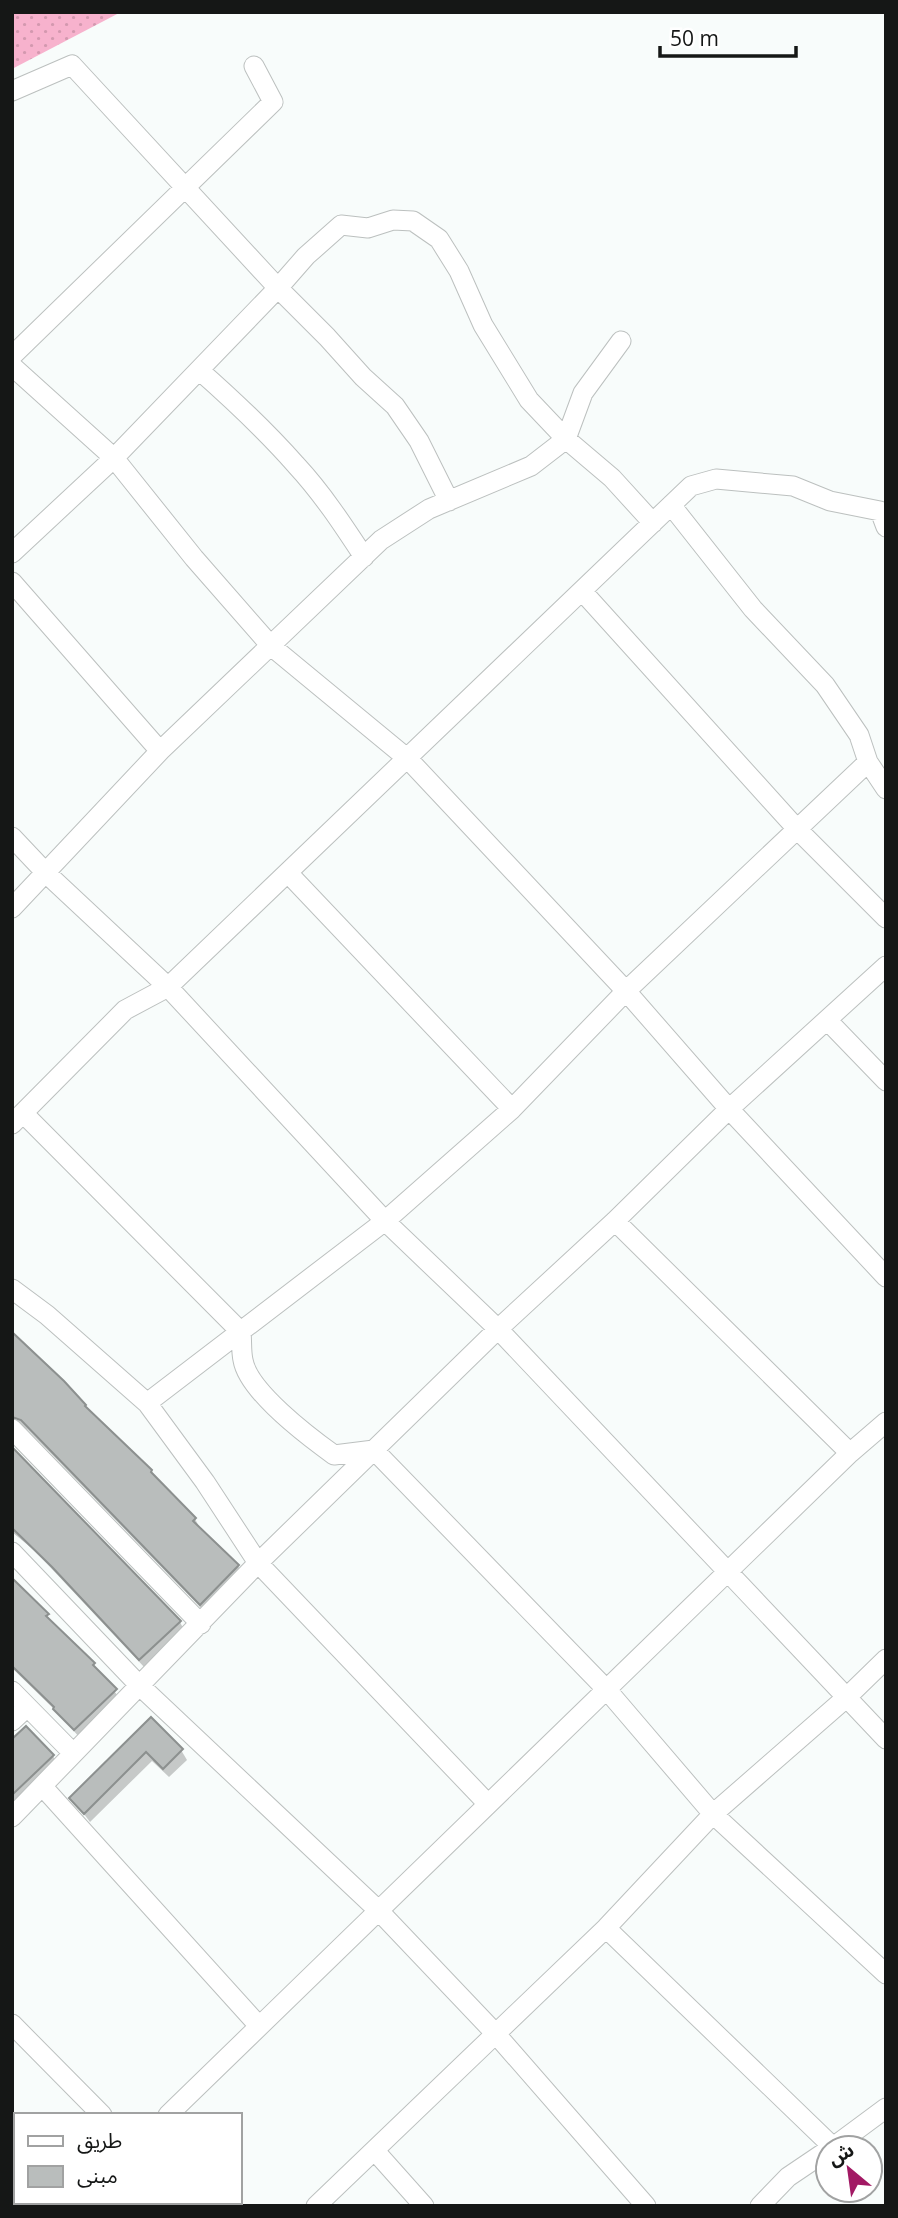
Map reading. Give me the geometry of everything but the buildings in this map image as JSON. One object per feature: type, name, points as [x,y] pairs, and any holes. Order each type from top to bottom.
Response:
[{"type":"street","points":[[12,91],[72,65],[278,288],[363,377],[395,406],[419,441],[449,501]]},
{"type":"street","points":[[12,356],[273,102],[254,66]]},
{"type":"street","points":[[12,553],[114,458],[306,256],[341,225],[368,228],[393,220],[413,221],[439,239],[459,271],[483,325],[529,400],[566,439],[612,478],[653,523]]},
{"type":"street","points":[[12,908],[160,751],[381,540],[429,509],[531,466],[566,439],[583,394],[621,341]]},
{"type":"street","points":[[12,366],[114,458],[194,558],[271,646],[408,759],[626,991],[729,1109],[886,1277]]},
{"type":"street","points":[[199,370],[297,466],[325,499],[364,557]]},
{"type":"street","points":[[374,1450],[334,1455],[260,1392],[243,1363],[242,1332],[17,1119],[125,1010],[168,987],[691,486],[716,479],[793,486],[830,501],[880,512],[886,527]]},
{"type":"street","points":[[671,506],[752,609],[825,685],[859,735],[868,762],[886,789]]},
{"type":"street","points":[[12,583],[160,751]]},
{"type":"street","points":[[582,591],[797,829],[886,918]]},
{"type":"street","points":[[146,1404],[385,1221],[512,1109],[626,991],[868,762]]},
{"type":"street","points":[[12,836],[46,873],[168,987],[385,1221],[498,1329],[886,1739]]},
{"type":"street","points":[[288,873],[512,1109]]},
{"type":"street","points":[[12,1817],[258,1563],[498,1329],[615,1221],[729,1109],[886,966]]},
{"type":"street","points":[[828,1021],[886,1081]]},
{"type":"street","points":[[615,1221],[850,1453]]},
{"type":"street","points":[[12,1289],[47,1315],[146,1404],[205,1482],[258,1563],[488,1804]]},
{"type":"street","points":[[170,2113],[850,1453],[886,1422]]},
{"type":"street","points":[[12,1429],[201,1624]]},
{"type":"street","points":[[374,1450],[607,1690],[713,1814],[886,1974]]},
{"type":"street","points":[[12,1552],[139,1685],[378,1910],[495,2033],[646,2206]]},
{"type":"street","points":[[316,2206],[606,1928],[713,1814],[886,1659]]},
{"type":"street","points":[[12,1691],[73,1753]]},
{"type":"street","points":[[12,1721],[27,1706]]},
{"type":"street","points":[[43,1787],[259,2025]]},
{"type":"street","points":[[606,1928],[817,2134]]},
{"type":"street","points":[[12,2024],[100,2113]]},
{"type":"street","points":[[850,2134],[886,2108]]},
{"type":"street","points":[[375,2151],[424,2206]]},
{"type":"street","points":[[760,2206],[788,2177],[814,2159]]},
{"type":"shaded area","points":[[12,12],[121,12],[12,69]]}]
